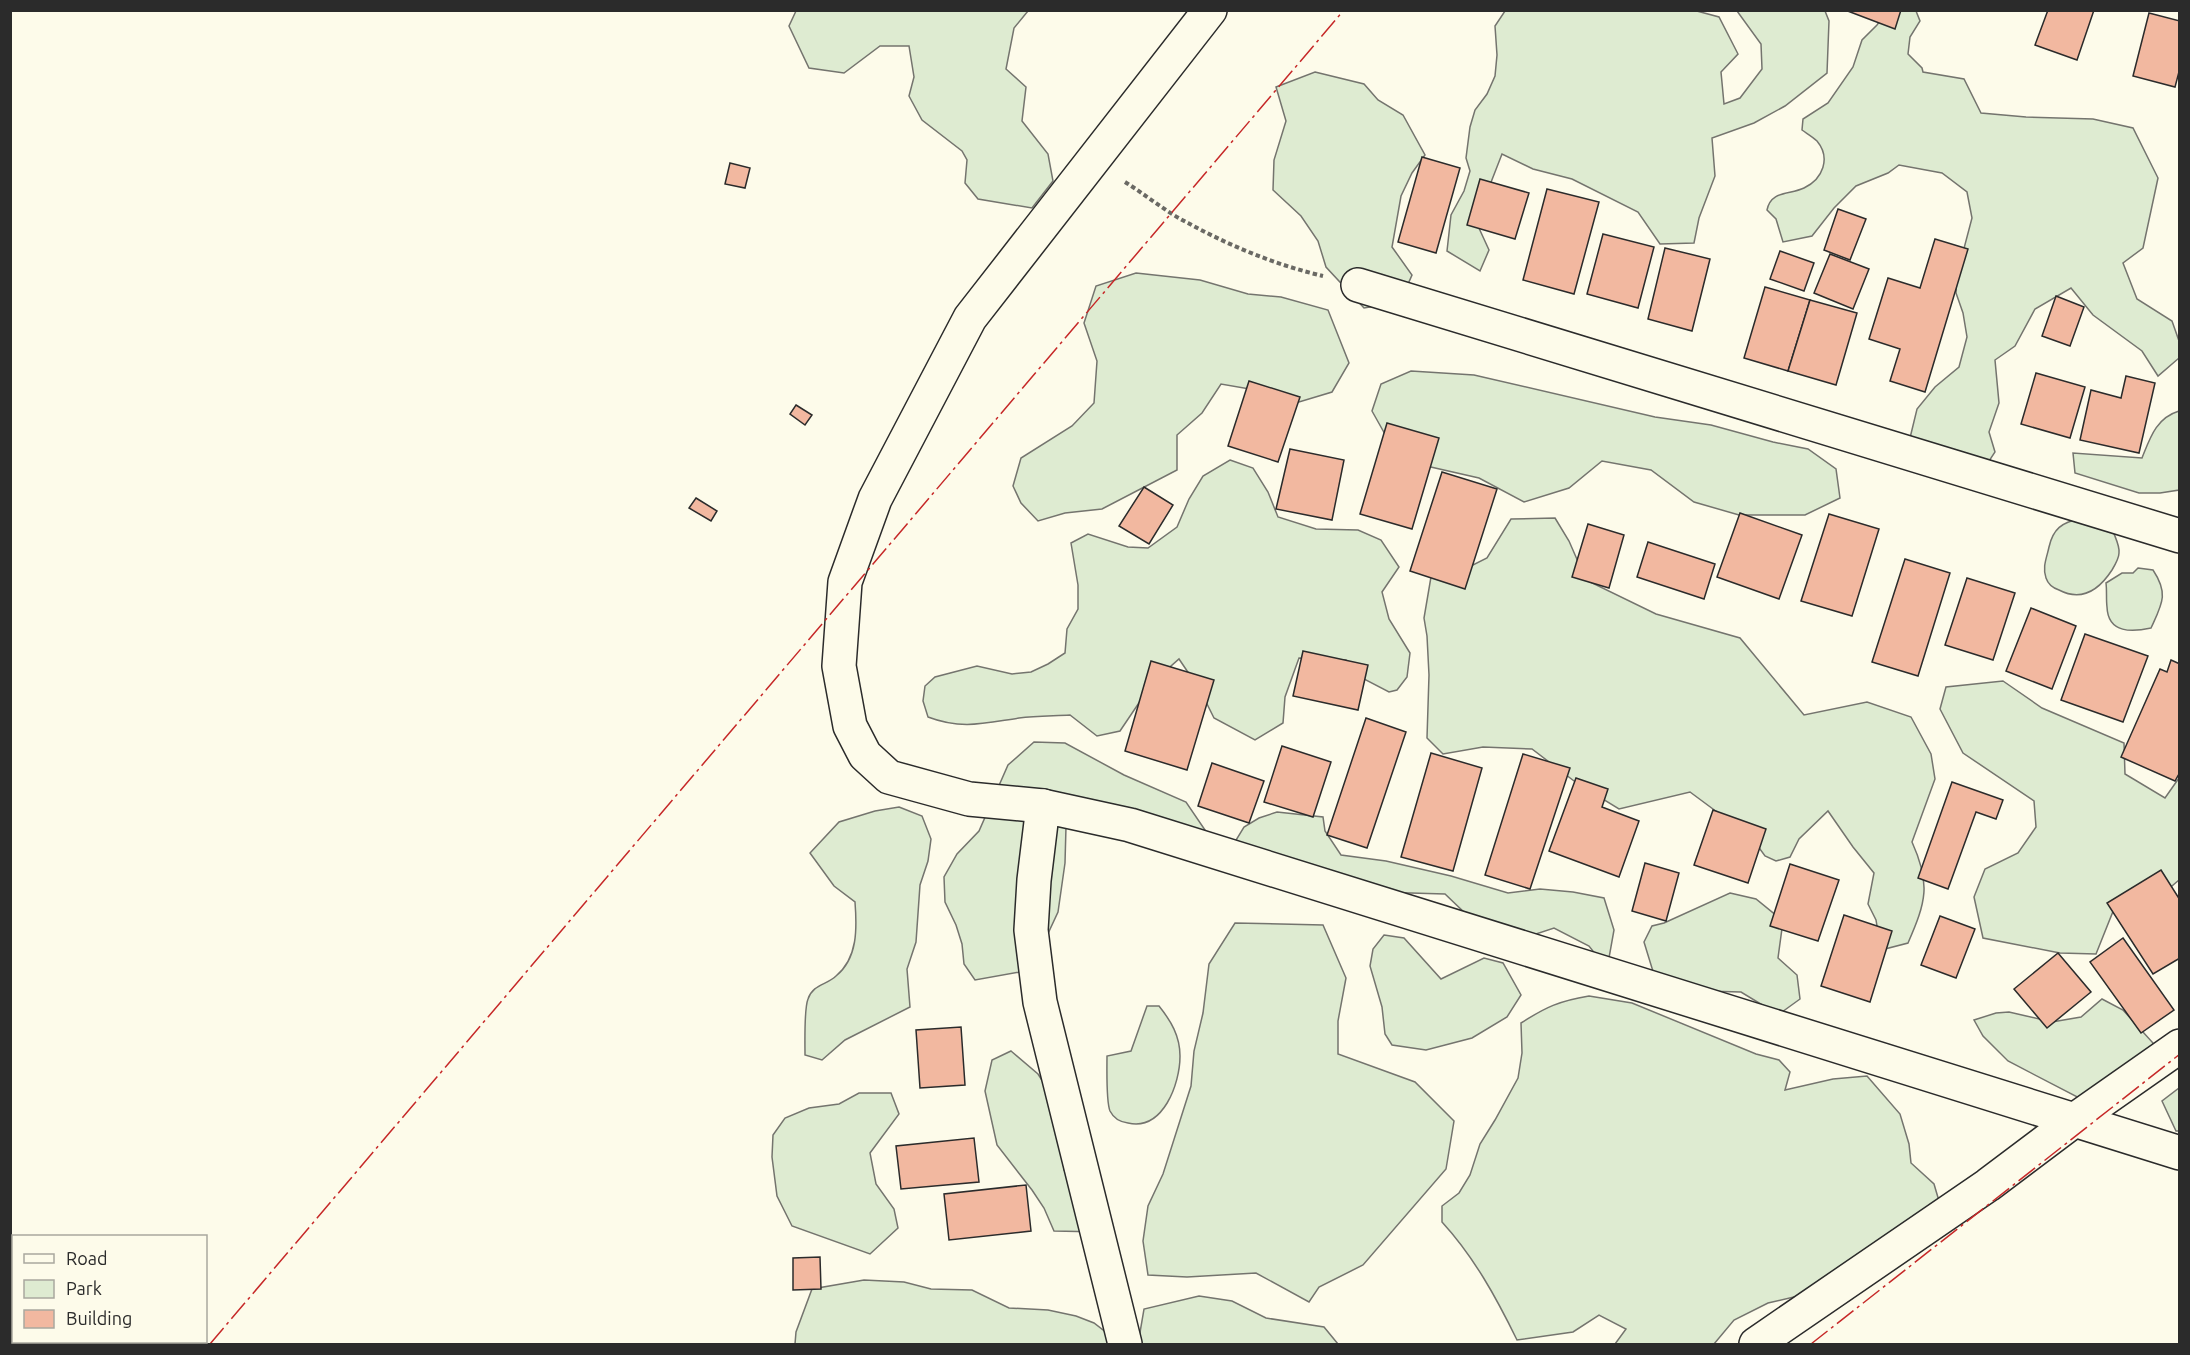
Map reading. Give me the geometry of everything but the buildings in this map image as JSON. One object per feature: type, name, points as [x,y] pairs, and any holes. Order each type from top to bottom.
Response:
[{"type":"street","points":[[1210,10],[1095,161],[970,318],[875,499],[845,582],[839,666],[850,726],[865,755],[889,777],[969,799],[1043,806],[1131,825],[2180,1153]]},
{"type":"street","points":[[1358,285],[2180,536]]},
{"type":"street","points":[[1043,806],[1034,880],[1031,930],[1040,1002],[1125,1344]]},
{"type":"street","points":[[1756,1344],[1988,1185],[2073,1121],[2180,1046]]},
{"type":"path","points":[[1095,161],[1186,222],[1237,247],[1294,269],[1358,285]]},
{"type":"green space","points":[[1693,10],[1719,17],[1738,54],[1721,72],[1724,104],[1740,98],[1762,69],[1761,44],[1737,11],[1825,11],[1829,21],[1827,73],[1785,106],[1754,123],[1712,138],[1715,176],[1699,218],[1694,243],[1660,244],[1638,212],[1572,179],[1533,169],[1502,154],[1488,190],[1478,226],[1489,250],[1480,271],[1447,251],[1451,215],[1464,191],[1470,171],[1466,158],[1470,127],[1475,110],[1487,94],[1495,76],[1497,55],[1495,26],[1505,11]]},
{"type":"green space","points":[[796,11],[1028,11],[1014,28],[1006,69],[1026,87],[1022,121],[1048,154],[1053,181],[1032,208],[978,199],[965,183],[967,160],[962,151],[922,120],[909,96],[914,77],[909,46],[880,46],[844,73],[809,68],[789,26]]},
{"type":"green space","points":[[1887,11],[1916,11],[1920,21],[1910,37],[1908,54],[1923,72],[1964,79],[1981,113],[2093,119],[2133,128],[2158,178],[2143,248],[2123,263],[2137,299],[2172,321],[2179,341],[2179,358],[2158,376],[2142,351],[2093,315],[2071,288],[2035,309],[2015,346],[1995,360],[1999,403],[1989,432],[1995,452],[1978,478],[1910,438],[1917,409],[1935,387],[1959,367],[1967,337],[1963,313],[1956,293],[1957,275],[1972,218],[1967,192],[1942,173],[1899,165],[1888,173],[1856,186],[1834,208],[1812,236],[1783,242],[1776,219],[1767,210],[1772,199],[1804,188],[1820,174],[1824,154],[1817,141],[1802,130],[1803,119],[1828,103],[1853,67],[1862,40]]},
{"type":"green space","points":[[1315,72],[1364,84],[1378,100],[1403,115],[1425,155],[1412,173],[1401,196],[1392,247],[1412,275],[1400,302],[1364,308],[1326,267],[1318,241],[1301,216],[1273,190],[1274,160],[1286,121],[1276,87]]},
{"type":"green space","points":[[1136,273],[1200,280],[1248,294],[1281,297],[1328,310],[1349,363],[1332,392],[1299,402],[1267,392],[1221,384],[1202,413],[1177,435],[1177,470],[1102,509],[1065,513],[1038,521],[1021,503],[1013,486],[1021,458],[1072,426],[1094,403],[1097,361],[1084,323],[1096,286]]},
{"type":"green space","points":[[1411,371],[1474,375],[1655,417],[1711,425],[1808,449],[1836,469],[1840,498],[1805,515],[1739,515],[1694,502],[1651,470],[1602,461],[1569,488],[1524,502],[1479,478],[1422,465],[1395,452],[1372,411],[1381,384]]},
{"type":"green space","points":[[2179,411],[2179,490],[2139,493],[2075,473],[2073,453],[2142,458],[2159,424],[2171,414]]},
{"type":"green space","points":[[1230,460],[1253,468],[1268,492],[1278,517],[1316,529],[1358,530],[1381,540],[1399,567],[1382,592],[1389,619],[1410,653],[1407,677],[1397,690],[1389,692],[1362,678],[1346,660],[1299,658],[1285,697],[1283,723],[1255,740],[1214,718],[1200,690],[1179,659],[1153,682],[1120,731],[1097,736],[1070,715],[1025,717],[974,724],[952,723],[928,717],[923,701],[925,686],[935,677],[977,666],[1012,674],[1031,672],[1065,653],[1067,629],[1078,609],[1078,585],[1071,543],[1088,534],[1128,547],[1148,548],[1177,527],[1189,499],[1203,476]]},
{"type":"green space","points":[[1555,518],[1569,541],[1586,580],[1656,614],[1740,638],[1804,715],[1867,702],[1911,717],[1931,754],[1935,779],[1912,842],[1922,870],[1924,893],[1919,916],[1908,943],[1881,950],[1876,920],[1868,904],[1874,873],[1828,811],[1799,839],[1790,857],[1776,861],[1765,856],[1752,838],[1690,792],[1619,809],[1578,784],[1532,749],[1483,747],[1443,754],[1427,738],[1429,675],[1424,618],[1432,571],[1465,569],[1487,558],[1511,519]]},
{"type":"green space","points":[[2080,519],[2113,531],[2119,553],[2113,568],[2096,588],[2075,595],[2051,586],[2046,578],[2045,566],[2056,531],[2063,524]]},
{"type":"green space","points":[[2138,568],[2153,570],[2158,578],[2162,593],[2161,605],[2151,628],[2123,629],[2117,627],[2108,616],[2106,583],[2122,573],[2133,573]]},
{"type":"green space","points":[[2003,681],[2042,708],[2124,743],[2125,774],[2165,798],[2179,778],[2179,880],[2166,891],[2116,904],[2096,954],[2060,953],[1983,938],[1974,897],[1985,869],[2018,853],[2036,827],[2034,801],[1963,753],[1940,709],[1946,687]]},
{"type":"green space","points":[[1034,742],[1065,743],[1124,775],[1186,802],[1205,830],[1191,848],[1066,827],[1065,863],[1058,912],[1031,970],[975,980],[964,964],[962,944],[945,902],[944,877],[957,854],[979,831],[1008,765]]},
{"type":"green space","points":[[899,807],[922,816],[931,839],[928,861],[920,885],[916,942],[907,969],[910,1007],[845,1040],[822,1060],[805,1055],[805,1018],[808,999],[813,990],[836,976],[849,960],[855,942],[856,922],[855,902],[834,886],[810,853],[839,822],[875,811]]},
{"type":"green space","points":[[1277,812],[1323,817],[1325,831],[1341,855],[1386,861],[1451,876],[1508,893],[1540,889],[1604,898],[1614,930],[1609,958],[1600,960],[1589,946],[1554,928],[1533,935],[1466,914],[1445,894],[1376,892],[1233,845],[1244,827],[1259,818]]},
{"type":"green space","points":[[1730,893],[1756,899],[1783,921],[1778,958],[1797,975],[1800,999],[1782,1012],[1764,1006],[1741,992],[1704,991],[1655,978],[1644,942],[1652,926],[1664,923]]},
{"type":"green space","points":[[1235,923],[1323,925],[1346,978],[1338,1021],[1338,1054],[1415,1082],[1454,1121],[1446,1169],[1363,1265],[1319,1287],[1309,1302],[1256,1273],[1187,1277],[1148,1275],[1143,1241],[1148,1206],[1163,1174],[1191,1086],[1194,1051],[1203,1013],[1209,964]]},
{"type":"green space","points":[[1384,935],[1404,938],[1441,979],[1484,958],[1503,963],[1521,995],[1507,1017],[1472,1038],[1426,1050],[1392,1045],[1385,1034],[1382,1007],[1370,966],[1373,949]]},
{"type":"green space","points":[[1589,996],[1632,1003],[1756,1054],[1779,1060],[1790,1072],[1785,1090],[1833,1079],[1867,1076],[1900,1114],[1909,1144],[1911,1163],[1934,1184],[1944,1218],[1836,1287],[1768,1303],[1734,1320],[1714,1344],[1615,1344],[1626,1329],[1599,1315],[1573,1332],[1517,1340],[1484,1278],[1454,1235],[1442,1222],[1442,1206],[1459,1193],[1470,1175],[1480,1144],[1518,1078],[1522,1053],[1521,1023],[1553,1005]]},
{"type":"green space","points":[[2102,999],[2123,1010],[2153,1043],[2159,1073],[2083,1100],[2008,1061],[1983,1036],[1974,1020],[1996,1013],[2009,1012],[2052,1022],[2081,1017]]},
{"type":"green space","points":[[1147,1006],[1159,1006],[1177,1035],[1180,1056],[1177,1079],[1173,1092],[1160,1113],[1140,1124],[1125,1123],[1115,1118],[1110,1111],[1107,1092],[1107,1056],[1131,1051]]},
{"type":"green space","points":[[1011,1051],[1038,1074],[1059,1107],[1064,1170],[1100,1190],[1101,1232],[1054,1231],[1044,1208],[997,1145],[985,1091],[992,1060]]},
{"type":"green space","points":[[2179,1088],[2179,1131],[2176,1131],[2162,1101]]},
{"type":"green space","points":[[859,1093],[891,1093],[899,1114],[870,1153],[876,1184],[894,1209],[898,1228],[870,1254],[792,1226],[777,1196],[772,1157],[773,1135],[785,1118],[809,1108],[839,1104]]},
{"type":"green space","points":[[864,1280],[904,1282],[931,1289],[972,1290],[1009,1308],[1048,1310],[1076,1316],[1094,1323],[1121,1344],[795,1344],[796,1332],[812,1289]]},
{"type":"green space","points":[[1199,1296],[1232,1301],[1266,1318],[1324,1327],[1338,1344],[1138,1344],[1144,1309]]},
{"type":"power","points":[[210,1344],[1344,10]]},
{"type":"power","points":[[1811,1344],[2180,1054]]}]
